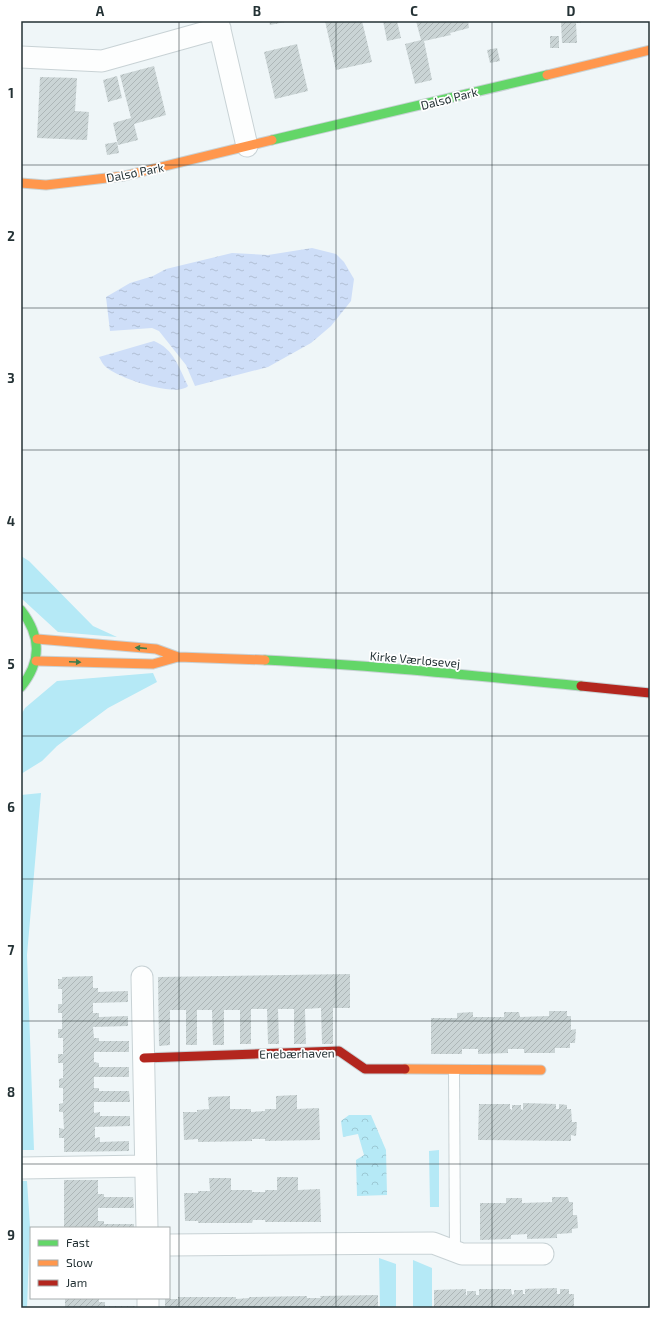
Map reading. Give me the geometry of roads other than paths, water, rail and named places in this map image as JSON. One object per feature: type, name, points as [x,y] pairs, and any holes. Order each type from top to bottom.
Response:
[{"type":"street","points":[[21,57],[102,61],[219,25],[247,146]]},
{"type":"street","name":"Dalsø Park","points":[[21,183],[46,185],[124,176],[650,50]]},
{"type":"street","points":[[21,610],[31,623],[37,639],[36,661],[30,676],[21,687]]},
{"type":"street","name":"Kirke Værløsevej","points":[[37,639],[156,649],[178,657],[302,662],[464,675],[650,693]]},
{"type":"street","name":"Kirke Værløsevej","points":[[36,661],[153,664],[178,657]]},
{"type":"street","points":[[142,977],[147,1227]]},
{"type":"street","name":"Enebærhaven","points":[[144,1058],[339,1050],[365,1069],[541,1070]]},
{"type":"street","points":[[21,1168],[146,1166]]},
{"type":"street","points":[[170,1245],[433,1243],[462,1254],[543,1254]]},
{"type":"lane","points":[[454,1070],[455,1251]]},
{"type":"water","points":[[312,248],[336,254],[344,262],[354,279],[351,301],[331,326],[311,343],[268,367],[195,386],[186,365],[159,331],[152,328],[110,331],[106,297],[130,283],[153,276],[166,269],[232,253],[268,255]]},
{"type":"water","points":[[154,341],[161,344],[171,354],[179,366],[188,386],[182,389],[172,390],[134,381],[112,371],[103,364],[99,357]]}]
